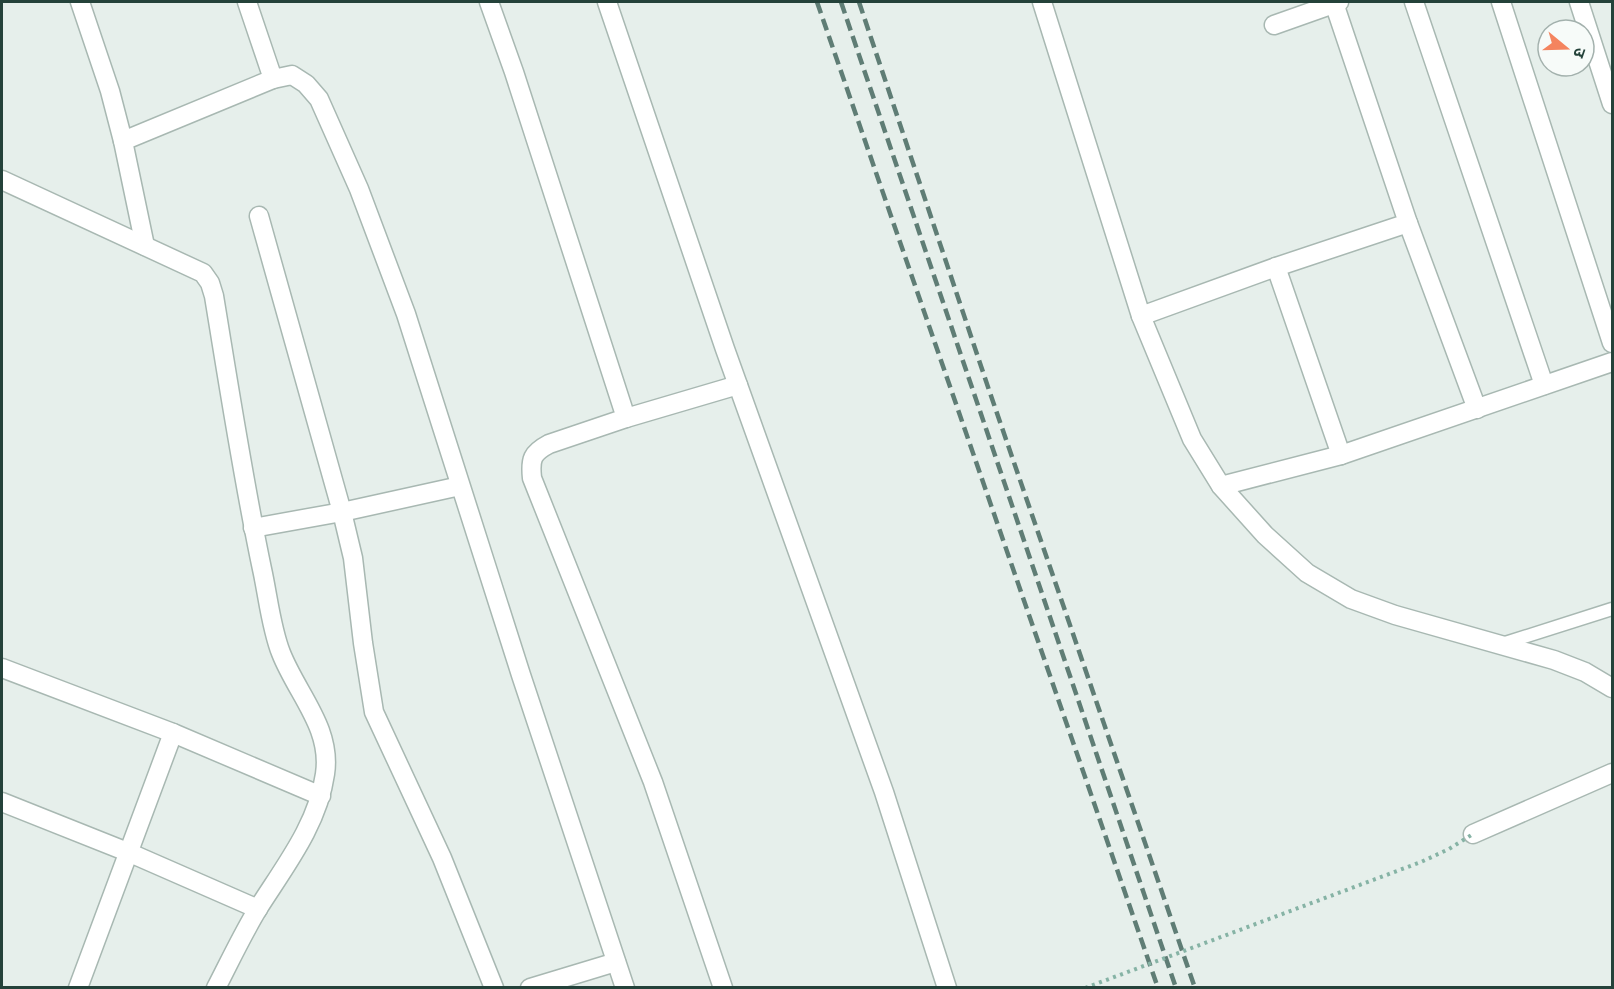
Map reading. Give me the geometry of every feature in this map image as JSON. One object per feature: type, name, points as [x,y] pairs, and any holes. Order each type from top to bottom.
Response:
[{"type":"street","points":[[80,2],[110,91],[145,246]]},
{"type":"street","points":[[247,2],[273,79]]},
{"type":"street","points":[[489,2],[514,72],[626,418]]},
{"type":"street","points":[[608,2],[738,385],[884,792],[947,987]]},
{"type":"street","points":[[1042,2],[1141,316],[1191,439],[1221,486],[1265,535],[1307,573],[1351,599],[1395,615],[1586,672],[1612,687]]},
{"type":"street","points":[[1274,24],[1337,2],[1408,223],[1477,409]]},
{"type":"street","points":[[1414,2],[1544,386]]},
{"type":"street","points":[[1501,2],[1612,343]]},
{"type":"street","points":[[1579,2],[1612,104]]},
{"type":"street","points":[[123,141],[273,79],[292,75],[306,84],[319,99],[359,189],[406,314],[460,486],[625,987]]},
{"type":"street","points":[[2,182],[203,273],[210,283],[214,296],[253,528],[280,650],[290,675],[320,727],[326,746],[326,773],[321,795],[306,830],[258,909],[216,987]]},
{"type":"street","points":[[259,216],[353,558],[374,712],[442,858],[494,987]]},
{"type":"street","points":[[1141,316],[1276,267],[1408,223]]},
{"type":"street","points":[[1276,267],[1341,455]]},
{"type":"street","points":[[1221,486],[1341,455],[1612,362]]},
{"type":"street","points":[[723,987],[653,782],[532,478],[530,462],[538,450],[549,444],[626,418],[738,385]]},
{"type":"street","points":[[253,528],[342,512],[460,486]]},
{"type":"street","points":[[2,668],[173,734],[321,795]]},
{"type":"street","points":[[78,987],[173,734]]},
{"type":"street","points":[[1473,834],[1612,773]]},
{"type":"street","points":[[2,802],[130,853],[258,909]]},
{"type":"street","points":[[530,987],[616,962]]},
{"type":"lane","points":[[1501,645],[1612,609]]},
{"type":"path","points":[[1085,987],[1421,862],[1449,849],[1473,834]]},
{"type":"railway","points":[[817,2],[1158,988]]},
{"type":"railway","points":[[841,2],[1176,988]]},
{"type":"railway","points":[[859,2],[989,390],[1195,988]]}]
